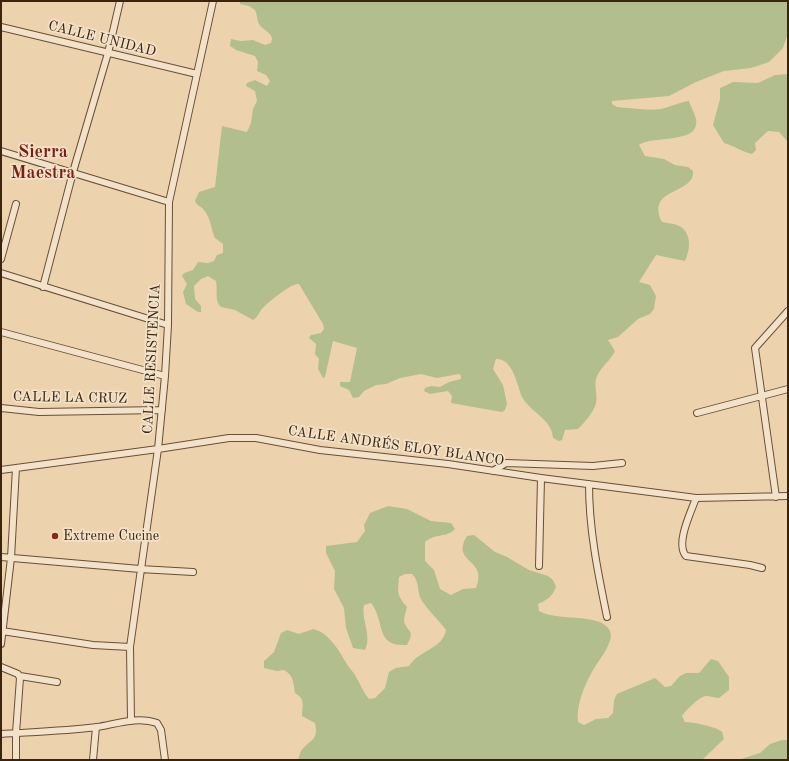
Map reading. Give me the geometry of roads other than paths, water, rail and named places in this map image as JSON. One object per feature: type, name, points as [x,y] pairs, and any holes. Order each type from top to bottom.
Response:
[{"type":"street","points":[[43,287],[73,172],[108,53],[120,1]]},
{"type":"street","name":"CALLE RESISTENCIA","points":[[131,721],[130,647],[158,449],[165,376],[168,325],[169,202],[213,1]]},
{"type":"street","name":"CALLE UNIDAD","points":[[1,27],[197,74]]},
{"type":"street","points":[[1,151],[169,202]]},
{"type":"street","points":[[1,259],[16,204]]},
{"type":"street","points":[[1,273],[168,325]]},
{"type":"street","points":[[776,497],[755,348],[788,311]]},
{"type":"street","points":[[1,332],[165,376]]},
{"type":"street","points":[[697,413],[788,389]]},
{"type":"street","name":"CALLE LA CRUZ","points":[[1,408],[39,412],[162,410]]},
{"type":"street","name":"CALLE ANDRÉS ELOY BLANCO","points":[[1,470],[229,438],[256,438],[320,450],[448,464],[541,478],[696,498],[788,496]]},
{"type":"street","points":[[493,471],[506,463],[593,466],[622,463]]},
{"type":"street","points":[[1,644],[11,558],[16,468]]},
{"type":"street","points":[[539,566],[541,478]]},
{"type":"street","points":[[589,484],[589,515],[593,545],[607,617]]},
{"type":"street","points":[[696,498],[682,541],[683,552],[686,556],[762,568]]},
{"type":"street","points":[[1,557],[193,572]]},
{"type":"street","points":[[2,631],[93,645],[130,647]]},
{"type":"street","points":[[1,667],[20,676],[57,682]]},
{"type":"street","points":[[16,760],[16,733],[20,676]]},
{"type":"street","points":[[1,734],[96,727],[131,721],[150,720],[157,723],[161,730],[165,760]]},
{"type":"street","points":[[93,760],[96,727]]},
{"type":"place","name":"Extreme Cucine","points":[[55,536]]},
{"type":"district","name":"Sierra Maestra","points":[[43,162]]}]
